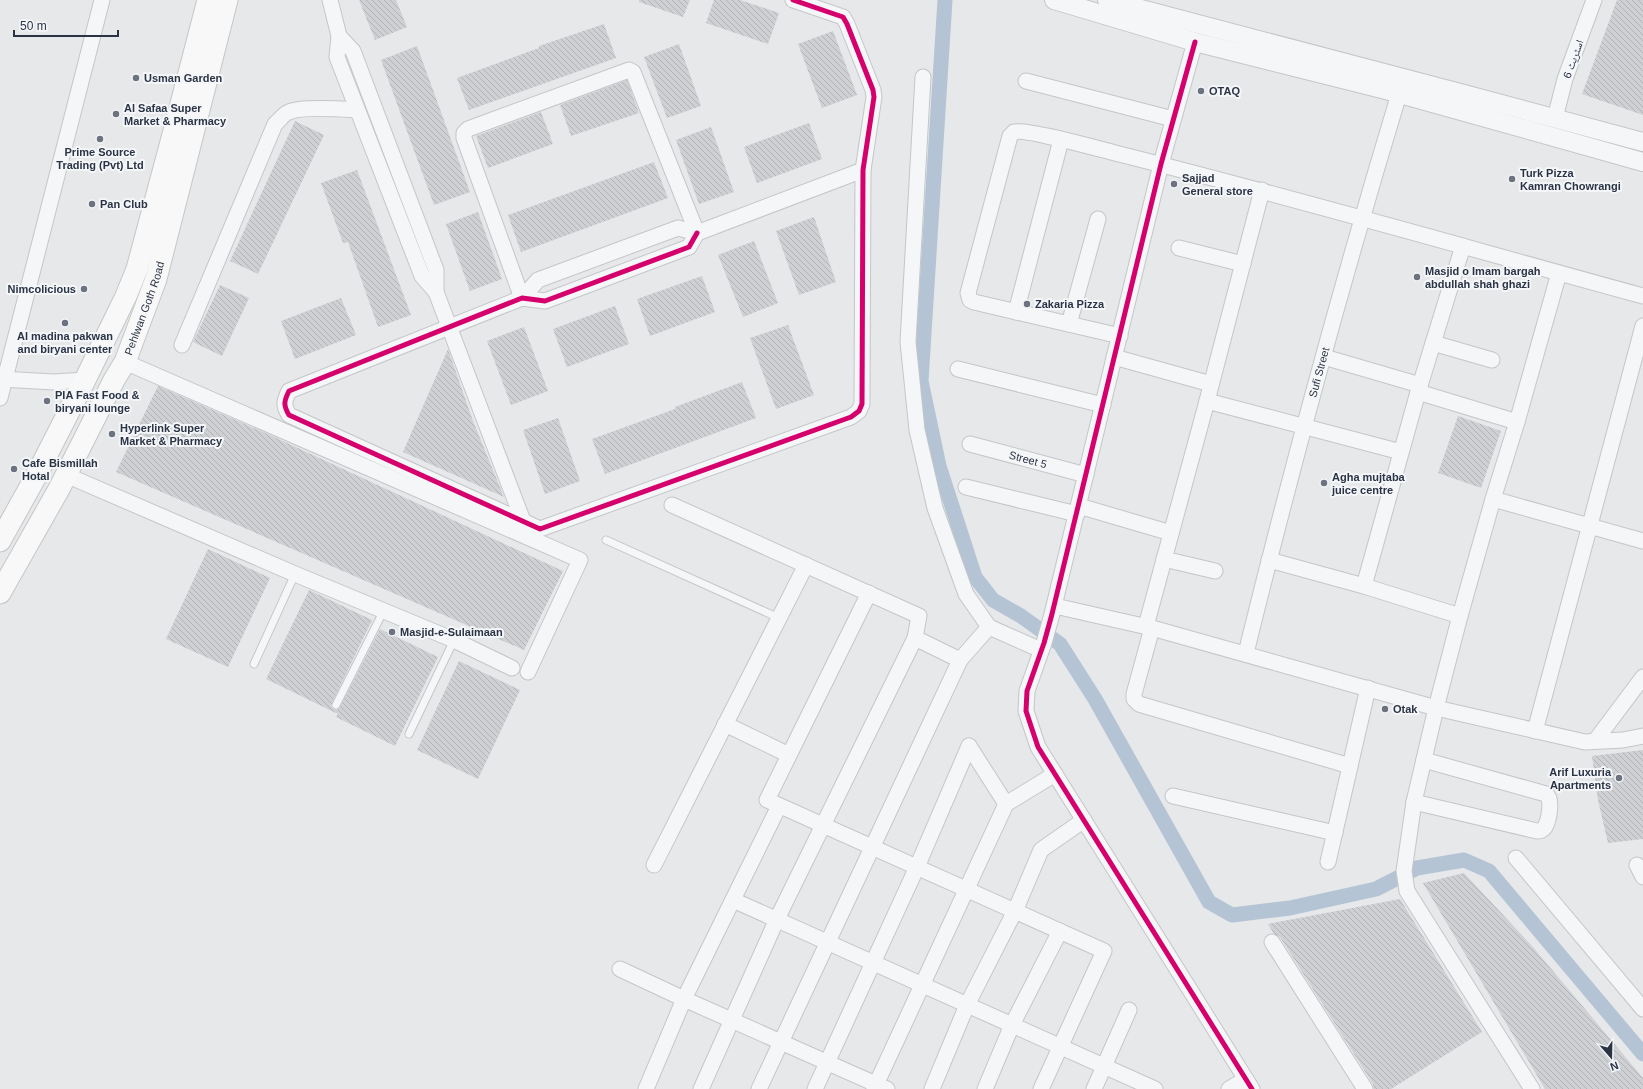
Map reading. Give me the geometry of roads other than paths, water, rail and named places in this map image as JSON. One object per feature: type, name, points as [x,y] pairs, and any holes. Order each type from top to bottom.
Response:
[{"type":"main road","name":"Pehlwan Goth Road","points":[[0,541],[35,478],[126,296],[136,269],[175,128],[208,0]]},
{"type":"main road","name":"Pehlwan Goth Road","points":[[0,593],[62,482],[114,380],[125,362],[156,279],[227,0]]},
{"type":"main road","points":[[35,478],[62,482]]},
{"type":"street","points":[[0,398],[2,379],[102,0]]},
{"type":"street","points":[[330,0],[340,36],[337,57],[422,276],[436,292],[450,326],[523,520]]},
{"type":"street","points":[[793,0],[843,17],[873,90],[874,97],[863,170],[862,404],[859,411],[851,417],[544,529],[537,528],[523,520],[289,415],[284,406],[285,398],[289,391],[522,298],[538,280],[678,228],[697,233],[863,170]]},
{"type":"street","points":[[1054,0],[1555,118],[1643,142]]},
{"type":"street","points":[[1107,0],[1178,28],[1195,42],[1399,94],[1643,162]]},
{"type":"street","name":"اسٹریٹ 6","points":[[1555,118],[1565,79],[1594,0]]},
{"type":"street","points":[[340,36],[353,51],[436,270],[436,292]]},
{"type":"street","points":[[1195,42],[1161,164],[1054,610],[1027,691],[1026,712],[1038,747],[1249,1084],[1229,1089]]},
{"type":"street","points":[[522,298],[464,138],[464,133],[468,129],[475,126],[629,70],[633,72],[697,233]]},
{"type":"street","points":[[923,76],[908,342],[917,430],[934,508],[966,594],[989,627],[1043,646]]},
{"type":"street","points":[[1026,81],[1173,119]]},
{"type":"street","name":"Sufi Street","points":[[1246,653],[1269,560],[1361,217],[1399,94]]},
{"type":"street","points":[[182,345],[275,124],[284,115],[291,111],[308,109],[357,110]]},
{"type":"street","points":[[1120,336],[970,300],[968,293],[1010,136],[1014,132],[1018,130],[1061,140],[1262,190],[1643,296]]},
{"type":"street","points":[[1016,312],[1061,140]]},
{"type":"street","points":[[1262,190],[1164,559],[1134,699],[1139,704],[1350,766]]},
{"type":"street","points":[[1069,324],[1098,219]]},
{"type":"street","points":[[522,298],[545,301],[689,247],[697,233]]},
{"type":"street","points":[[1364,586],[1419,389],[1463,246]]},
{"type":"street","points":[[1179,248],[1242,264]]},
{"type":"street","points":[[608,253],[616,274]]},
{"type":"street","points":[[1532,1089],[1407,891],[1404,876],[1414,802],[1436,708],[1493,499],[1517,422],[1559,273]]},
{"type":"street","points":[[1535,731],[1643,326]]},
{"type":"street","points":[[1433,343],[1492,360]]},
{"type":"street","points":[[1114,357],[1211,384]]},
{"type":"street","points":[[1324,357],[1517,422]]},
{"type":"street","points":[[125,362],[580,560],[528,672]]},
{"type":"street","points":[[958,369],[1103,405]]},
{"type":"street","points":[[2,379],[54,382],[85,380]]},
{"type":"street","points":[[1207,401],[1401,452]]},
{"type":"street","name":"Street 5","points":[[970,444],[1086,474]]},
{"type":"street","points":[[62,482],[385,610],[454,640],[512,668]]},
{"type":"street","points":[[966,487],[1078,510],[1171,533]]},
{"type":"street","points":[[1493,499],[1643,541]]},
{"type":"street","points":[[672,505],[919,616],[915,638],[777,919],[701,1089]]},
{"type":"street","points":[[1164,559],[1215,571]]},
{"type":"street","points":[[1269,560],[1364,586],[1460,616]]},
{"type":"street","points":[[654,865],[806,565]]},
{"type":"street","points":[[869,593],[767,800],[1104,951],[1041,1089]]},
{"type":"street","points":[[1054,610],[1149,627],[1246,653],[1436,708],[1585,742],[1623,740],[1643,736]]},
{"type":"street","points":[[759,1089],[960,660],[989,627]]},
{"type":"street","points":[[915,638],[960,660]]},
{"type":"street","points":[[1595,741],[1643,677]]},
{"type":"street","points":[[1328,862],[1368,688]]},
{"type":"street","points":[[725,724],[789,755]]},
{"type":"street","points":[[815,1089],[917,867],[969,746],[1006,804]]},
{"type":"street","points":[[1414,802],[1536,831],[1540,831],[1545,826],[1550,802],[1549,796],[1546,794],[1424,760]]},
{"type":"street","points":[[620,968],[684,999],[879,1087],[923,985],[1006,804],[1055,774]]},
{"type":"street","points":[[1173,796],[1335,833]]},
{"type":"street","points":[[646,1089],[684,999],[779,806]]},
{"type":"street","points":[[932,1089],[967,1005],[1015,911],[1042,850],[1084,820]]},
{"type":"street","points":[[1516,858],[1643,1009]]},
{"type":"street","points":[[733,900],[1154,1089]]},
{"type":"street","points":[[985,1089],[1012,1025],[1060,931]]},
{"type":"street","points":[[1272,942],[1365,1089]]},
{"type":"street","points":[[1094,1089],[1129,1010]]},
{"type":"lane","points":[[606,540],[780,618]]},
{"type":"lane","points":[[254,664],[295,574]]},
{"type":"lane","points":[[336,705],[385,610]]},
{"type":"lane","points":[[409,734],[454,640]]},
{"type":"waterway","points":[[945,0],[921,381],[939,466],[975,577],[993,600],[1021,616],[1060,644],[1095,699],[1209,902],[1232,915],[1290,908],[1376,889],[1417,868],[1464,860],[1489,871],[1643,1054]]},
{"type":"place","name":"Usman Garden","points":[[136,78]]},
{"type":"place","name":"OTAQ","points":[[1201,91]]},
{"type":"place","name":"Al Safaa Super Market & Pharmacy","points":[[116,114]]},
{"type":"place","name":"Prime Source Trading (Pvt) Ltd","points":[[100,139]]},
{"type":"place","name":"Turk Pizza Kamran Chowrangi","points":[[1512,179]]},
{"type":"place","name":"Sajjad General store","points":[[1174,184]]},
{"type":"place","name":"Pan Club","points":[[92,204]]},
{"type":"place","name":"Masjid o Imam bargah abdullah shah ghazi","points":[[1417,277]]},
{"type":"place","name":"Nimcolicious","points":[[84,289]]},
{"type":"place","name":"Zakaria Pizza","points":[[1027,304]]},
{"type":"place","name":"Al madina pakwan and biryani center","points":[[65,323]]},
{"type":"place","name":"PIA Fast Food & biryani lounge","points":[[47,401]]},
{"type":"place","name":"Hyperlink Super Market & Pharmacy","points":[[112,434]]},
{"type":"place","name":"Cafe Bismillah Hotal","points":[[14,469]]},
{"type":"place","name":"Agha mujtaba juice centre","points":[[1324,483]]},
{"type":"place","name":"Masjid-e-Sulaimaan","points":[[392,632]]},
{"type":"place","name":"Otak","points":[[1385,709]]},
{"type":"place","name":"Arif Luxuria Apartments","points":[[1619,778]]}]
